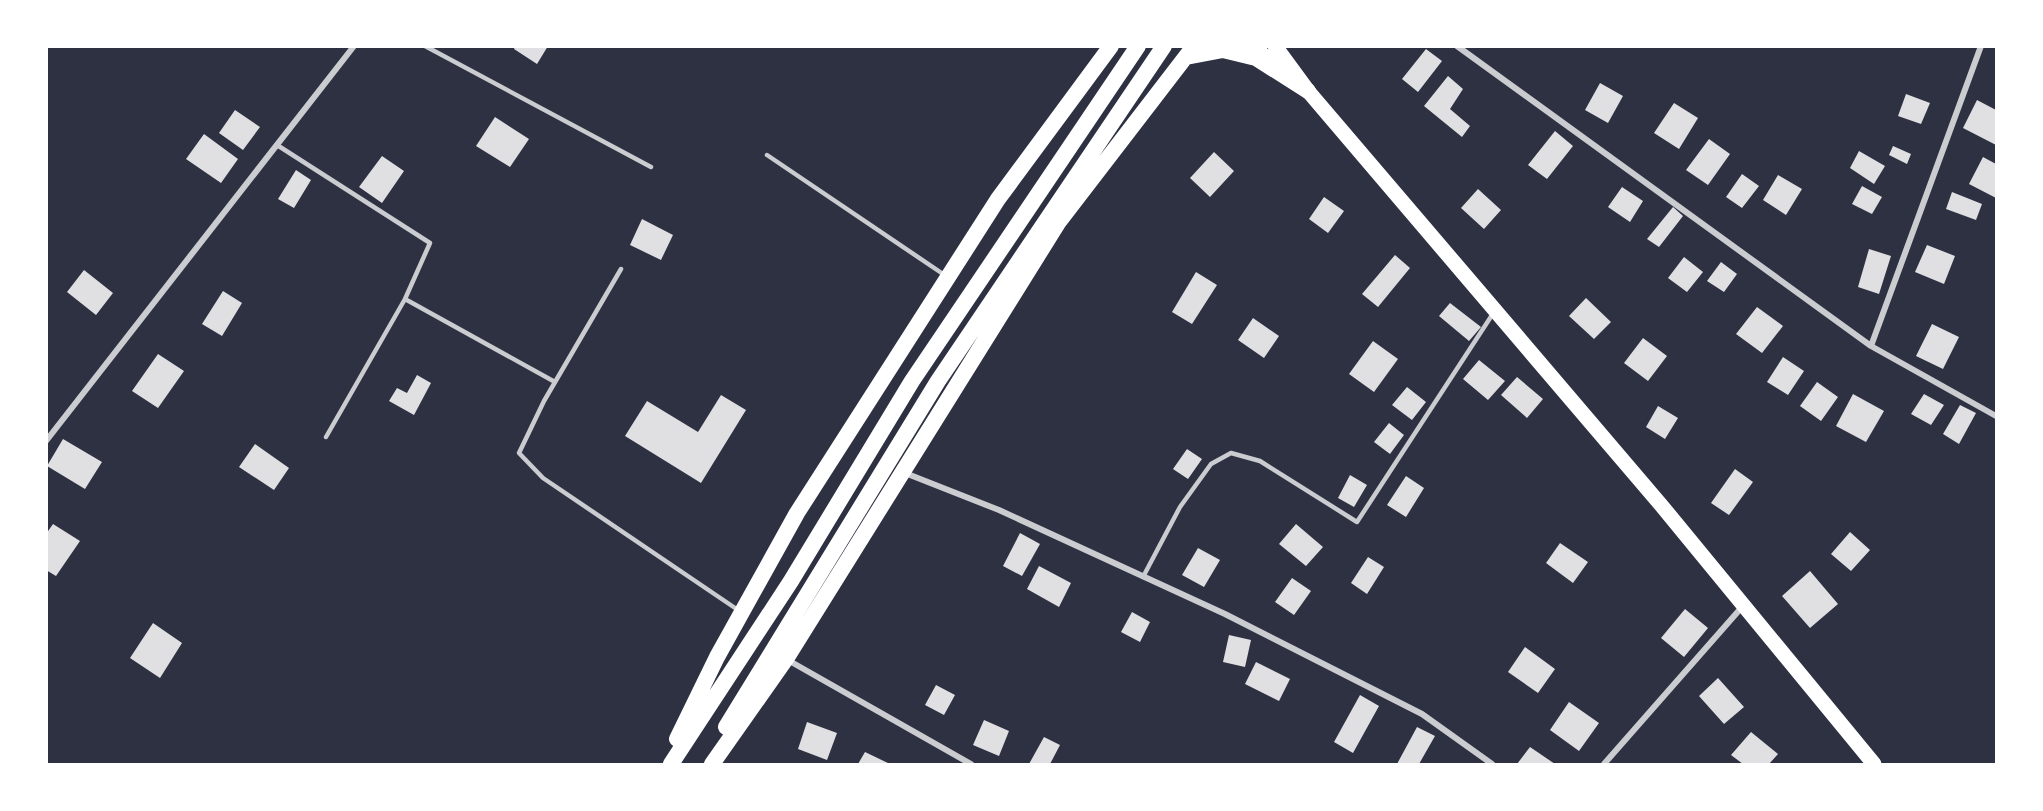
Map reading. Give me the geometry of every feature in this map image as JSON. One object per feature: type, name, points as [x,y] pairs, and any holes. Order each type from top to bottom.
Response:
[{"type":"highway","points":[[665,765],[741,612],[797,513],[998,199],[1111,46]]},
{"type":"highway","points":[[671,765],[791,581],[912,381],[1138,46]]},
{"type":"highway","points":[[704,765],[938,381],[1164,46]]},
{"type":"highway","points":[[712,765],[786,659],[1058,223],[1190,52],[1223,50],[1256,58],[1308,91]]},
{"type":"main road","points":[[1252,46],[1308,91]]},
{"type":"main road","points":[[1275,46],[1308,91],[1743,605],[1874,765]]},
{"type":"street","points":[[46,441],[354,46]]},
{"type":"street","points":[[1457,46],[1466,49],[1871,346],[1996,416]]},
{"type":"street","points":[[1871,346],[1981,46]]},
{"type":"street","points":[[902,471],[999,510],[1225,614],[1422,714],[1492,765]]},
{"type":"street","points":[[1604,765],[1743,605]]},
{"type":"street","points":[[786,659],[971,765]]},
{"type":"lane","points":[[425,46],[651,167]]},
{"type":"lane","points":[[277,145],[430,243],[405,299],[326,437]]},
{"type":"lane","points":[[767,155],[948,277]]},
{"type":"lane","points":[[621,269],[555,382],[519,453],[543,478],[741,612]]},
{"type":"lane","points":[[405,299],[555,382]]},
{"type":"lane","points":[[1143,577],[1180,507],[1211,464],[1231,453],[1260,461],[1357,522],[1495,310]]},
{"type":"building","points":[[515,46],[548,46],[537,64],[514,49]]},
{"type":"building","points":[[1426,49],[1442,61],[1418,92],[1402,79]]},
{"type":"building","points":[[1448,76],[1463,89],[1450,109],[1470,126],[1462,137],[1424,106]]},
{"type":"building","points":[[1600,83],[1623,96],[1608,123],[1585,110]]},
{"type":"building","points":[[1906,94],[1930,103],[1921,124],[1898,116]]},
{"type":"building","points":[[1977,100],[1996,110],[1996,145],[1963,128]]},
{"type":"building","points":[[1674,103],[1698,118],[1679,149],[1654,133]]},
{"type":"building","points":[[235,110],[260,127],[243,150],[219,133]]},
{"type":"building","points":[[495,117],[529,139],[510,167],[476,146]]},
{"type":"building","points":[[1555,131],[1573,146],[1547,179],[1528,165]]},
{"type":"building","points":[[204,134],[238,159],[221,183],[186,159]]},
{"type":"building","points":[[1709,139],[1730,154],[1708,185],[1686,170]]},
{"type":"building","points":[[1893,146],[1911,154],[1907,164],[1889,155]]},
{"type":"building","points":[[1859,151],[1885,166],[1874,184],[1850,168]]},
{"type":"building","points":[[1214,152],[1234,171],[1210,197],[1190,178]]},
{"type":"building","points":[[382,156],[404,171],[382,203],[359,187]]},
{"type":"building","points":[[1983,157],[1996,164],[1996,198],[1969,184]]},
{"type":"building","points":[[296,170],[311,180],[294,208],[278,199]]},
{"type":"building","points":[[1742,174],[1759,186],[1742,208],[1726,197]]},
{"type":"building","points":[[1778,175],[1802,189],[1786,215],[1763,200]]},
{"type":"building","points":[[1862,186],[1882,197],[1872,214],[1852,204]]},
{"type":"building","points":[[1622,187],[1643,201],[1630,222],[1608,207]]},
{"type":"building","points":[[1478,189],[1501,210],[1484,229],[1461,208]]},
{"type":"building","points":[[1952,192],[1982,204],[1976,220],[1946,209]]},
{"type":"building","points":[[1324,197],[1344,211],[1328,233],[1309,219]]},
{"type":"building","points":[[1673,207],[1683,216],[1659,247],[1647,239]]},
{"type":"building","points":[[642,219],[673,235],[661,260],[630,245]]},
{"type":"building","points":[[1927,245],[1955,256],[1944,284],[1915,272]]},
{"type":"building","points":[[1869,249],[1891,256],[1879,294],[1858,287]]},
{"type":"building","points":[[1395,255],[1410,268],[1378,307],[1362,294]]},
{"type":"building","points":[[1684,257],[1703,272],[1687,292],[1668,278]]},
{"type":"building","points":[[1721,262],[1737,274],[1724,292],[1707,281]]},
{"type":"building","points":[[84,270],[113,293],[96,315],[67,292]]},
{"type":"building","points":[[1196,272],[1217,285],[1192,324],[1172,312]]},
{"type":"building","points":[[223,291],[242,303],[222,336],[202,324]]},
{"type":"building","points":[[1586,298],[1611,322],[1594,339],[1569,316]]},
{"type":"building","points":[[1450,303],[1481,327],[1469,341],[1439,316]]},
{"type":"building","points":[[1757,307],[1783,326],[1762,353],[1736,334]]},
{"type":"building","points":[[1253,318],[1279,336],[1264,358],[1238,340]]},
{"type":"building","points":[[1932,324],[1959,337],[1943,369],[1916,356]]},
{"type":"building","points":[[1643,338],[1667,356],[1648,381],[1624,363]]},
{"type":"building","points":[[1373,341],[1398,359],[1374,392],[1349,374]]},
{"type":"building","points":[[158,354],[184,371],[158,408],[132,391]]},
{"type":"building","points":[[1783,357],[1804,371],[1788,395],[1767,382]]},
{"type":"building","points":[[1479,360],[1505,381],[1488,400],[1463,379]]},
{"type":"building","points":[[417,375],[431,383],[414,415],[389,401],[397,388],[407,393]]},
{"type":"building","points":[[1517,377],[1543,399],[1527,418],[1501,395]]},
{"type":"building","points":[[1817,382],[1838,397],[1821,421],[1800,406]]},
{"type":"building","points":[[1407,387],[1426,402],[1412,420],[1392,405]]},
{"type":"building","points":[[1853,394],[1884,411],[1866,442],[1836,426]]},
{"type":"building","points":[[1924,394],[1944,405],[1931,425],[1911,414]]},
{"type":"building","points":[[721,395],[746,410],[701,483],[625,436],[647,401],[698,432]]},
{"type":"building","points":[[1960,405],[1976,413],[1959,444],[1943,434]]},
{"type":"building","points":[[1658,406],[1678,418],[1665,439],[1646,427]]},
{"type":"building","points":[[1389,423],[1404,435],[1390,454],[1374,442]]},
{"type":"building","points":[[63,439],[102,462],[85,489],[47,466]]},
{"type":"building","points":[[255,444],[289,468],[274,490],[239,467]]},
{"type":"building","points":[[1187,449],[1202,459],[1188,479],[1173,469]]},
{"type":"building","points":[[1735,469],[1753,482],[1729,515],[1711,503]]},
{"type":"building","points":[[1350,475],[1367,485],[1354,507],[1338,498]]},
{"type":"building","points":[[1406,476],[1424,488],[1406,517],[1387,505]]},
{"type":"building","points":[[53,524],[80,541],[56,576],[46,570],[46,534]]},
{"type":"building","points":[[1296,524],[1323,547],[1306,566],[1279,544]]},
{"type":"building","points":[[1850,532],[1870,550],[1851,571],[1831,554]]},
{"type":"building","points":[[1020,533],[1040,544],[1022,576],[1003,566]]},
{"type":"building","points":[[1560,543],[1588,562],[1573,583],[1546,563]]},
{"type":"building","points":[[1198,548],[1220,560],[1204,587],[1182,575]]},
{"type":"building","points":[[1368,557],[1384,567],[1367,594],[1351,583]]},
{"type":"building","points":[[1039,566],[1071,583],[1059,607],[1027,589]]},
{"type":"building","points":[[1810,571],[1838,604],[1810,628],[1782,596]]},
{"type":"building","points":[[1292,578],[1311,591],[1294,615],[1275,602]]},
{"type":"building","points":[[1685,609],[1708,628],[1684,657],[1661,638]]},
{"type":"building","points":[[1132,612],[1150,622],[1140,642],[1121,632]]},
{"type":"building","points":[[153,623],[182,643],[160,678],[130,658]]},
{"type":"building","points":[[1229,635],[1251,640],[1245,667],[1223,662]]},
{"type":"building","points":[[1525,647],[1555,669],[1538,693],[1508,672]]},
{"type":"building","points":[[1256,662],[1290,679],[1279,701],[1245,684]]},
{"type":"building","points":[[1718,678],[1744,707],[1724,724],[1699,696]]},
{"type":"building","points":[[936,685],[955,695],[944,715],[925,705]]},
{"type":"building","points":[[1360,695],[1379,706],[1353,753],[1334,742]]},
{"type":"building","points":[[1569,702],[1599,723],[1579,751],[1550,730]]},
{"type":"building","points":[[984,720],[1009,731],[999,756],[973,745]]},
{"type":"building","points":[[807,722],[837,733],[827,760],[798,749]]},
{"type":"building","points":[[1417,727],[1435,736],[1419,764],[1397,764]]},
{"type":"building","points":[[1751,732],[1778,754],[1769,764],[1743,764],[1731,755]]},
{"type":"building","points":[[1044,737],[1060,745],[1050,764],[1029,764]]},
{"type":"building","points":[[1530,747],[1555,764],[1517,764]]},
{"type":"building","points":[[865,752],[890,764],[858,764]]}]
